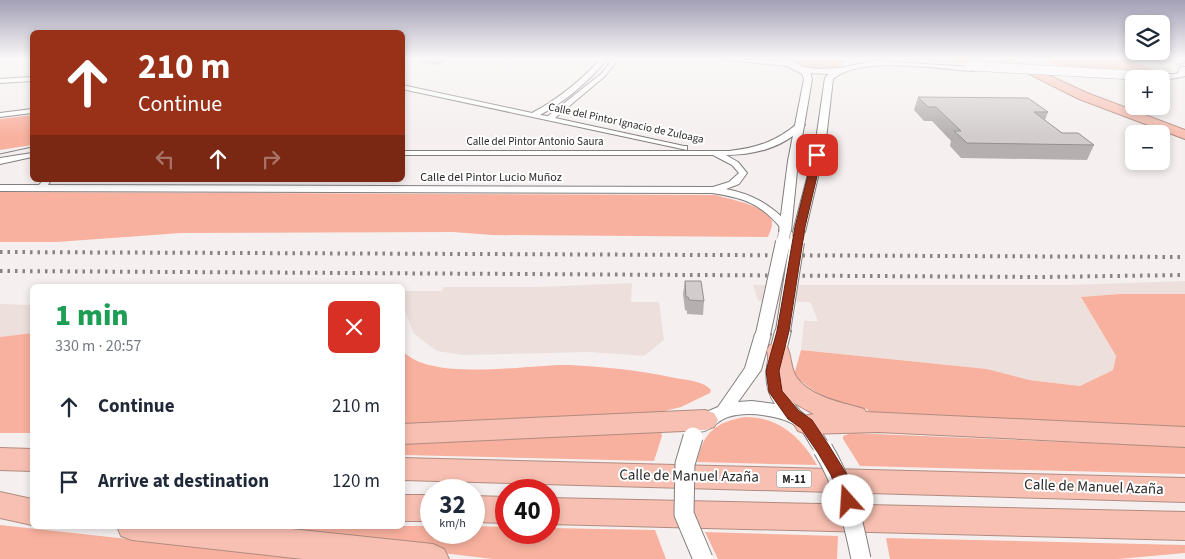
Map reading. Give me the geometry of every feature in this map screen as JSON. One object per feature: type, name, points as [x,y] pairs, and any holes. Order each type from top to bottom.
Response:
[{"type":"highway","points":[[1038,84],[1137,125]]},
{"type":"highway","points":[[1058,84],[1083,96],[1184,127]]},
{"type":"highway","points":[[1064,84],[1081,92],[1184,127]]},
{"type":"highway","points":[[1087,84],[1125,99]]},
{"type":"highway","points":[[1159,115],[1184,127]]},
{"type":"highway","points":[[1170,138],[1185,144]]},
{"type":"highway","points":[[775,338],[785,381],[805,398],[825,408],[878,422]]},
{"type":"highway","points":[[800,420],[878,422],[1185,438]]},
{"type":"highway","points":[[405,434],[707,423]]},
{"type":"highway","points":[[0,447],[30,446]]},
{"type":"highway","points":[[0,459],[30,460]]},
{"type":"highway","name":"Calle de Manuel Azaña","points":[[405,469],[1185,490]]},
{"type":"highway","points":[[0,501],[30,501]]},
{"type":"highway","points":[[0,505],[30,512]]},
{"type":"highway","points":[[405,508],[420,508]]},
{"type":"highway","points":[[560,511],[1185,526]]},
{"type":"highway","points":[[159,529],[433,559]]},
{"type":"street","points":[[534,115],[550,108],[580,84]]},
{"type":"street","points":[[550,118],[592,84]]},
{"type":"street","points":[[807,84],[793,161],[772,371],[776,392],[823,449],[838,473],[853,515],[860,559]]},
{"type":"street","points":[[703,559],[684,514],[685,464],[707,423],[733,396],[775,338],[820,147],[828,84]]},
{"type":"street","name":"Calle del Pintor Ignacio de Zuloaga","points":[[405,88],[710,153],[730,160],[740,167],[743,173],[741,179],[732,185],[712,190]]},
{"type":"street","points":[[0,115],[30,111]]},
{"type":"street","name":"Calle del Pintor Antonio Saura","points":[[405,153],[710,153],[747,151],[771,146],[787,137],[801,125]]},
{"type":"street","points":[[656,142],[668,147],[668,153]]},
{"type":"street","points":[[0,161],[30,155]]},
{"type":"street","points":[[0,167],[30,163]]},
{"type":"street","name":"Calle del Pintor Lucio Muñoz","points":[[0,188],[48,184],[712,190],[736,194],[765,205],[785,228]]},
{"type":"street","points":[[707,423],[759,407],[783,411],[800,420]]},
{"type":"shaded area","points":[[30,115],[30,145],[0,150],[0,119]]},
{"type":"shaded area","points":[[0,192],[715,195],[756,207],[769,216],[772,223],[768,237],[492,235],[453,232],[181,233],[57,242],[0,242]]},
{"type":"shaded area","points":[[1185,281],[1185,294],[1119,294],[1081,297],[1116,356],[1113,370],[1080,386],[1029,380],[987,369],[801,350],[804,321],[818,321],[810,302],[758,301],[753,285],[1068,285]]},
{"type":"shaded area","points":[[632,283],[631,302],[659,302],[664,340],[644,356],[589,352],[463,355],[437,351],[414,334],[405,311],[405,291],[442,291],[443,287],[539,287]]},
{"type":"shaded area","points":[[1119,294],[1185,294],[1185,428],[869,414],[867,409],[845,404],[819,394],[794,375],[801,350],[987,369],[1029,380],[1080,386],[1113,370],[1116,356],[1081,297]]},
{"type":"shaded area","points":[[0,304],[30,305],[30,333],[0,337]]},
{"type":"shaded area","points":[[30,333],[30,433],[0,433],[0,337]]},
{"type":"shaded area","points":[[405,352],[415,360],[434,366],[456,369],[506,369],[551,365],[609,368],[694,381],[711,390],[710,393],[681,407],[652,414],[405,426]]},
{"type":"shaded area","points":[[745,417],[769,421],[788,431],[804,446],[817,465],[697,462],[703,443],[712,430],[726,422]]},
{"type":"shaded area","points":[[661,431],[662,436],[654,461],[405,455],[405,440]]},
{"type":"shaded area","points":[[851,433],[1185,447],[1185,474],[860,466],[843,439],[843,436]]},
{"type":"shaded area","points":[[0,525],[310,559],[0,559]]},
{"type":"shaded area","points":[[405,526],[420,526],[420,544],[485,544],[485,526],[495,527],[495,544],[560,544],[560,528],[655,530],[666,559],[493,559],[237,529],[405,529]]},
{"type":"shaded area","points":[[705,532],[838,536],[837,559],[718,559]]},
{"type":"shaded area","points":[[886,538],[1185,545],[1185,553],[1118,559],[890,559]]},
{"type":"building","points":[[918,97],[1028,98],[1048,112],[1034,112],[1062,133],[1078,133],[1094,145],[967,143],[954,131],[961,131],[936,107],[928,107]]},
{"type":"building","points":[[685,281],[701,281],[704,301],[689,300],[686,297]]},
{"type":"tram line","points":[[0,154],[30,147]]},
{"type":"railway","points":[[0,252],[1185,257]]},
{"type":"railway","points":[[0,271],[1041,277],[1185,275]]},
{"type":"route","points":[[817,155],[800,227],[783,331],[772,371],[776,392],[793,415],[806,424],[823,449],[838,473],[848,501]]}]
